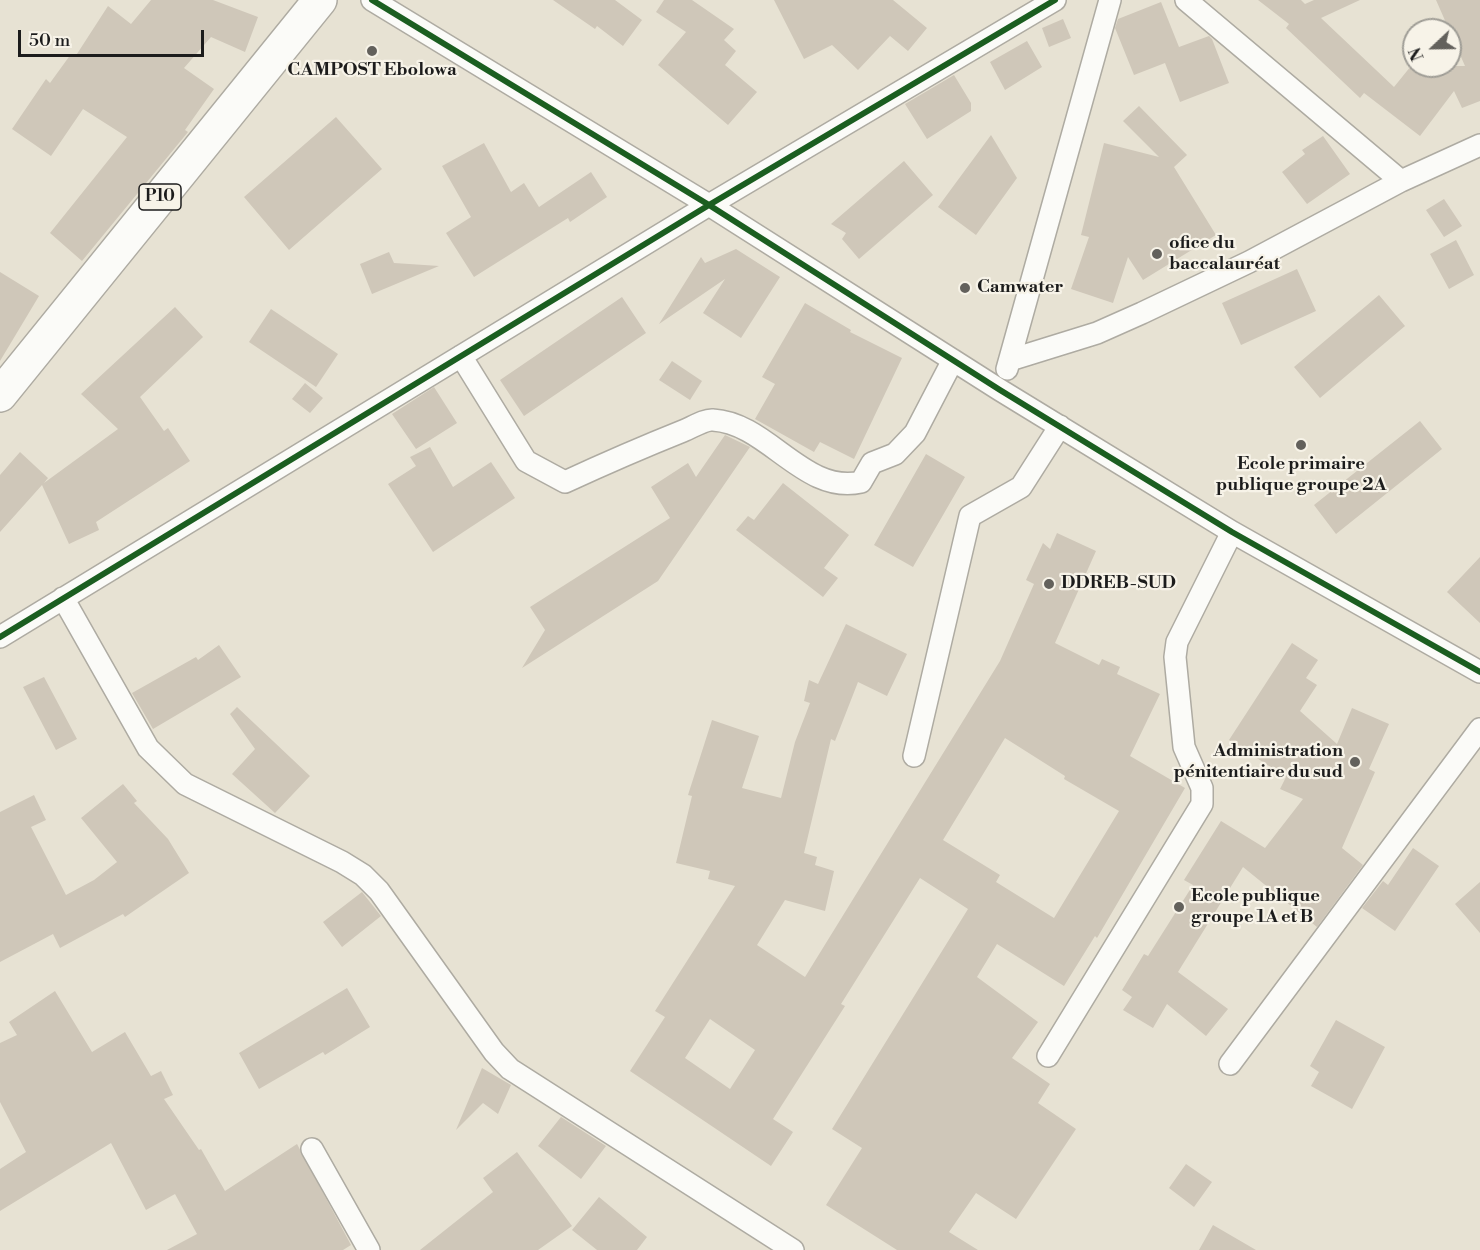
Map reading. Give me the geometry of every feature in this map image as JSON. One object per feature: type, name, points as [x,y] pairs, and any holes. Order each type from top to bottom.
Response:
[{"type":"main road","name":"P10","points":[[0,395],[320,0]]},
{"type":"street","points":[[372,0],[709,205],[1000,390],[1232,532],[1480,672]]},
{"type":"street","points":[[0,637],[709,205],[1055,0]]},
{"type":"street","points":[[1000,390],[1110,0]]},
{"type":"street","points":[[1186,0],[1401,181]]},
{"type":"street","points":[[1010,360],[1097,333],[1142,313],[1249,262],[1401,181],[1480,146]]},
{"type":"street","points":[[461,356],[526,461],[565,482],[615,458],[712,420],[758,434],[793,464],[846,485],[861,482],[872,463],[895,454],[915,434],[953,360]]},
{"type":"street","points":[[914,756],[970,516],[1021,487],[1060,426]]},
{"type":"street","points":[[1048,1056],[1202,804],[1202,788],[1184,747],[1175,657],[1178,642],[1232,532]]},
{"type":"street","points":[[63,598],[148,748],[166,768],[185,784],[317,849],[363,875],[379,891],[494,1052],[510,1069],[793,1250]]},
{"type":"street","points":[[1230,1064],[1480,729]]},
{"type":"street","points":[[312,1149],[369,1250]]},
{"type":"building","points":[[151,0],[213,0],[258,17],[245,52],[211,37],[184,68],[214,89],[185,130],[188,132],[82,261],[50,233],[127,137],[83,109],[51,156],[12,129],[46,79],[50,83],[71,54],[75,57],[108,6],[131,24]]},
{"type":"building","points":[[553,0],[615,0],[642,20],[623,46],[597,26],[595,29]]},
{"type":"building","points":[[664,0],[692,0],[734,29],[724,40],[736,51],[725,65],[757,92],[728,125],[658,65],[686,32],[656,12]]},
{"type":"building","points":[[774,0],[893,0],[927,28],[908,51],[890,36],[858,70],[832,45],[804,59]]},
{"type":"building","points":[[1258,0],[1301,0],[1305,4],[1314,0],[1360,0],[1321,18],[1394,87],[1402,77],[1462,78],[1462,66],[1465,66],[1462,59],[1462,18],[1444,18],[1436,0],[1480,0],[1480,101],[1462,108],[1454,91],[1420,136],[1364,93],[1360,98],[1286,28],[1289,24]]},
{"type":"building","points":[[1161,2],[1179,47],[1209,36],[1212,39],[1229,83],[1180,102],[1165,63],[1134,75],[1115,28],[1118,19]]},
{"type":"building","points":[[1063,19],[1071,38],[1049,47],[1042,28]]},
{"type":"building","points":[[1027,41],[1042,67],[1005,90],[990,62]]},
{"type":"building","points":[[954,75],[971,103],[971,111],[927,139],[905,104]]},
{"type":"building","points":[[1139,106],[1187,155],[1174,167],[1216,235],[1143,280],[1128,257],[1113,303],[1071,289],[1089,237],[1081,235],[1104,143],[1159,157],[1123,121]]},
{"type":"building","points":[[336,117],[382,169],[289,250],[244,197]]},
{"type":"building","points":[[991,135],[1017,178],[976,235],[938,207]]},
{"type":"building","points":[[1323,136],[1350,174],[1307,204],[1282,172],[1305,154],[1302,150]]},
{"type":"building","points":[[484,143],[511,192],[524,183],[539,207],[591,172],[607,197],[570,222],[568,218],[474,277],[446,233],[471,217],[442,166]]},
{"type":"building","points":[[904,161],[933,195],[859,259],[842,239],[846,233],[831,224]]},
{"type":"building","points":[[1444,199],[1462,226],[1444,237],[1426,210]]},
{"type":"building","points":[[1456,240],[1474,275],[1449,289],[1430,254]]},
{"type":"building","points":[[736,249],[780,277],[741,338],[703,313],[725,279],[659,324],[701,257],[705,263]]},
{"type":"building","points":[[389,252],[394,263],[439,266],[372,294],[360,264]]},
{"type":"building","points":[[1297,269],[1316,311],[1241,345],[1222,303]]},
{"type":"building","points":[[0,272],[39,296],[0,361]]},
{"type":"building","points":[[1379,295],[1405,326],[1320,398],[1294,367]]},
{"type":"building","points":[[622,297],[646,333],[524,416],[500,380]]},
{"type":"building","points":[[805,303],[851,330],[850,332],[902,358],[854,459],[820,442],[814,452],[755,419],[775,384],[762,377]]},
{"type":"building","points":[[175,307],[203,337],[140,397],[164,431],[168,428],[190,461],[96,522],[99,530],[69,544],[42,485],[0,532],[0,475],[20,452],[48,478],[44,483],[118,429],[81,394]]},
{"type":"building","points":[[271,309],[338,354],[316,387],[249,342]]},
{"type":"building","points":[[672,361],[702,381],[690,400],[659,380]]},
{"type":"building","points":[[305,383],[323,398],[310,413],[292,399]]},
{"type":"building","points":[[434,387],[457,423],[416,449],[392,414]]},
{"type":"building","points":[[1420,421],[1442,449],[1336,534],[1314,505]]},
{"type":"building","points":[[725,435],[750,447],[658,581],[522,668],[545,630],[530,607],[670,518],[651,487],[688,463],[696,477]]},
{"type":"building","points":[[430,447],[453,487],[491,462],[515,498],[433,552],[388,484],[416,466],[410,457]]},
{"type":"building","points":[[926,454],[965,477],[913,567],[874,545]]},
{"type":"building","points":[[783,483],[849,535],[824,568],[838,578],[823,597],[736,530],[748,516],[754,520]]},
{"type":"building","points":[[1057,533],[1096,551],[1055,643],[1099,665],[1102,659],[1120,667],[1117,674],[1160,694],[1130,756],[1185,788],[1097,938],[1095,936],[1064,986],[997,944],[977,977],[1038,1022],[1012,1058],[1050,1084],[1038,1103],[1076,1129],[1016,1219],[976,1193],[949,1232],[978,1250],[897,1250],[826,1205],[862,1148],[832,1129],[968,909],[920,878],[841,1004],[845,1006],[773,1119],[793,1132],[771,1166],[630,1071],[665,1017],[655,1011],[735,886],[708,879],[710,871],[676,863],[692,796],[688,795],[712,720],[759,736],[742,788],[781,798],[795,742],[810,703],[804,701],[809,680],[818,684],[846,624],[907,654],[887,696],[858,682],[835,741],[831,739],[804,853],[817,857],[815,865],[834,871],[825,911],[785,900],[757,945],[805,977],[1000,661],[1034,584],[1026,580],[1043,543],[1050,549]],"holes":[[[1005,738],[1065,776],[1064,779],[1119,811],[1054,918],[996,882],[1000,875],[943,840]],[[710,1019],[755,1050],[730,1089],[685,1058]]]},
{"type":"building","points":[[1480,557],[1480,623],[1447,592]]},
{"type":"building","points":[[1292,643],[1318,660],[1306,678],[1317,685],[1300,711],[1337,744],[1352,708],[1389,724],[1369,769],[1375,772],[1342,848],[1363,865],[1317,927],[1243,867],[1178,972],[1228,1009],[1206,1036],[1167,1004],[1153,1028],[1123,1010],[1132,997],[1122,990],[1144,954],[1148,956],[1193,885],[1184,880],[1221,821],[1265,848],[1303,799],[1280,789],[1286,777],[1229,740]]},
{"type":"building","points":[[219,645],[241,677],[153,729],[132,693],[196,657],[198,660]]},
{"type":"building","points":[[44,677],[77,739],[56,750],[23,687]]},
{"type":"building","points":[[237,707],[310,776],[275,813],[232,774],[255,749],[230,714]]},
{"type":"building","points":[[123,784],[137,801],[134,803],[168,839],[189,873],[125,917],[123,914],[60,948],[53,934],[0,962],[0,812],[34,795],[46,820],[31,827],[66,895],[94,880],[117,862],[81,818]]},
{"type":"building","points":[[1413,848],[1439,866],[1395,931],[1362,908],[1383,881],[1388,885]]},
{"type":"building","points":[[1480,882],[1480,933],[1455,904]]},
{"type":"building","points":[[362,892],[381,916],[342,947],[323,922]]},
{"type":"building","points":[[347,988],[370,1027],[325,1055],[323,1052],[259,1089],[239,1053]]},
{"type":"building","points":[[55,991],[92,1052],[125,1032],[151,1076],[161,1071],[173,1095],[164,1099],[199,1150],[201,1149],[225,1191],[297,1144],[351,1245],[343,1250],[167,1250],[197,1234],[175,1194],[146,1210],[111,1143],[0,1211],[0,1169],[26,1152],[0,1102],[0,1043],[17,1035],[9,1022]]},
{"type":"building","points":[[1336,1020],[1385,1047],[1352,1109],[1311,1086],[1319,1072],[1310,1066]]},
{"type":"building","points":[[482,1068],[511,1085],[498,1114],[483,1103],[456,1130]]},
{"type":"building","points":[[561,1117],[606,1146],[581,1179],[538,1146]]},
{"type":"building","points":[[517,1152],[572,1226],[538,1250],[420,1250],[493,1192],[483,1178]]},
{"type":"building","points":[[1186,1164],[1212,1182],[1194,1207],[1169,1188]]},
{"type":"building","points":[[599,1197],[647,1237],[637,1250],[597,1250],[572,1230]]},
{"type":"building","points":[[1213,1225],[1256,1250],[1199,1250]]},
{"type":"cycle path","points":[[372,0],[709,205],[1000,390],[1232,532],[1480,672]]},
{"type":"cycle path","points":[[0,637],[709,205],[1055,0]]},
{"type":"place","name":"CAMPOST Ebolowa","points":[[372,51]]},
{"type":"place","name":"ofice du baccalauréat","points":[[1157,254]]},
{"type":"place","name":"Camwater","points":[[965,288]]},
{"type":"place","name":"Ecole primaire publique groupe 2A","points":[[1301,445]]},
{"type":"place","name":"DDREB-SUD","points":[[1049,584]]},
{"type":"place","name":"Administration pénitentiaire du sud","points":[[1355,762]]},
{"type":"place","name":"Ecole publique groupe 1A et B","points":[[1179,907]]}]
